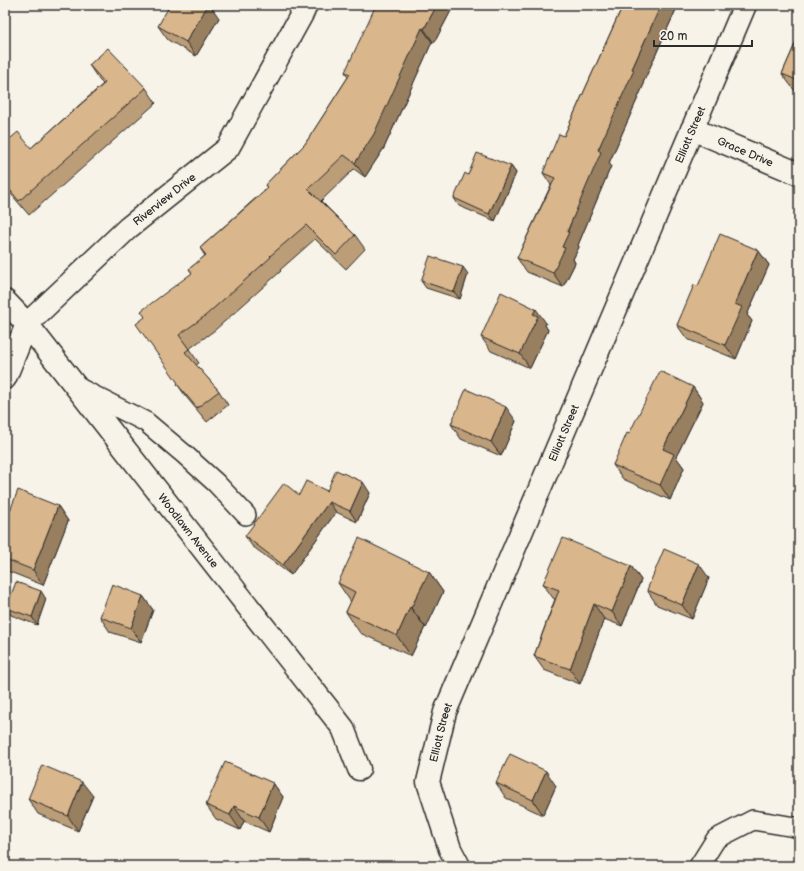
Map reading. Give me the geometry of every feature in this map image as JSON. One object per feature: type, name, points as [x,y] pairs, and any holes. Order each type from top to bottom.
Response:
[{"type":"street","name":"Riverview Drive","points":[[5,378],[27,324],[128,228],[228,148],[306,5]]},
{"type":"street","name":"Elliott Street","points":[[459,866],[450,849],[428,782],[445,712],[745,5]]},
{"type":"street","name":"Grace Drive","points":[[692,129],[799,174]]},
{"type":"street","name":"Woodlawn Avenue","points":[[5,301],[27,324],[343,728],[359,769]]},
{"type":"lane","points":[[76,387],[146,422],[216,483],[246,515]]},
{"type":"lane","points":[[699,866],[716,839],[753,820],[795,827],[799,830]]},
{"type":"building","points":[[170,5],[208,5],[186,42],[158,26]]},
{"type":"building","points":[[376,5],[437,5],[424,29],[422,28],[374,134],[355,163],[344,155],[308,189],[355,235],[336,255],[306,225],[205,316],[179,335],[189,349],[185,352],[219,391],[197,408],[177,384],[178,383],[136,324],[145,317],[141,311],[192,273],[189,269],[206,255],[200,248],[268,188],[265,185],[305,144],[350,74],[345,72]]},
{"type":"building","points":[[623,5],[661,5],[598,150],[601,152],[567,232],[569,232],[562,247],[565,248],[553,273],[517,258],[555,178],[543,173],[559,134],[564,136]]},
{"type":"building","points":[[799,35],[799,81],[782,74]]},
{"type":"building","points":[[108,48],[146,88],[19,201],[5,184],[5,143],[18,132],[31,148],[105,83],[89,65]]},
{"type":"building","points":[[477,153],[511,166],[489,214],[454,198],[465,173],[468,175]]},
{"type":"building","points":[[720,234],[758,250],[735,304],[742,307],[725,345],[677,325],[694,285],[698,286]]},
{"type":"building","points":[[430,256],[463,267],[454,292],[421,281]]},
{"type":"building","points":[[501,292],[536,309],[533,314],[538,316],[520,354],[481,337]]},
{"type":"building","points":[[660,371],[693,387],[663,449],[674,454],[660,485],[613,465],[627,433],[629,434]]},
{"type":"building","points":[[466,389],[506,407],[491,442],[451,424]]},
{"type":"building","points":[[336,470],[363,482],[350,511],[329,502],[283,565],[245,536],[284,483],[299,495],[306,481],[327,491]]},
{"type":"building","points":[[18,490],[58,506],[33,570],[5,559],[5,524]]},
{"type":"building","points":[[359,538],[429,572],[411,608],[410,607],[397,636],[346,612],[355,592],[338,583]]},
{"type":"building","points":[[563,538],[631,566],[612,612],[594,604],[570,669],[534,656],[559,590],[543,584]]},
{"type":"building","points":[[664,549],[699,564],[682,605],[647,590]]},
{"type":"building","points":[[16,582],[41,591],[32,617],[6,608]]},
{"type":"building","points":[[112,584],[143,596],[131,628],[100,617]]},
{"type":"building","points":[[510,754],[546,771],[533,800],[496,783]]},
{"type":"building","points":[[225,762],[273,783],[259,817],[234,806],[230,815],[206,805]]},
{"type":"building","points":[[42,765],[82,782],[68,816],[28,799]]}]
